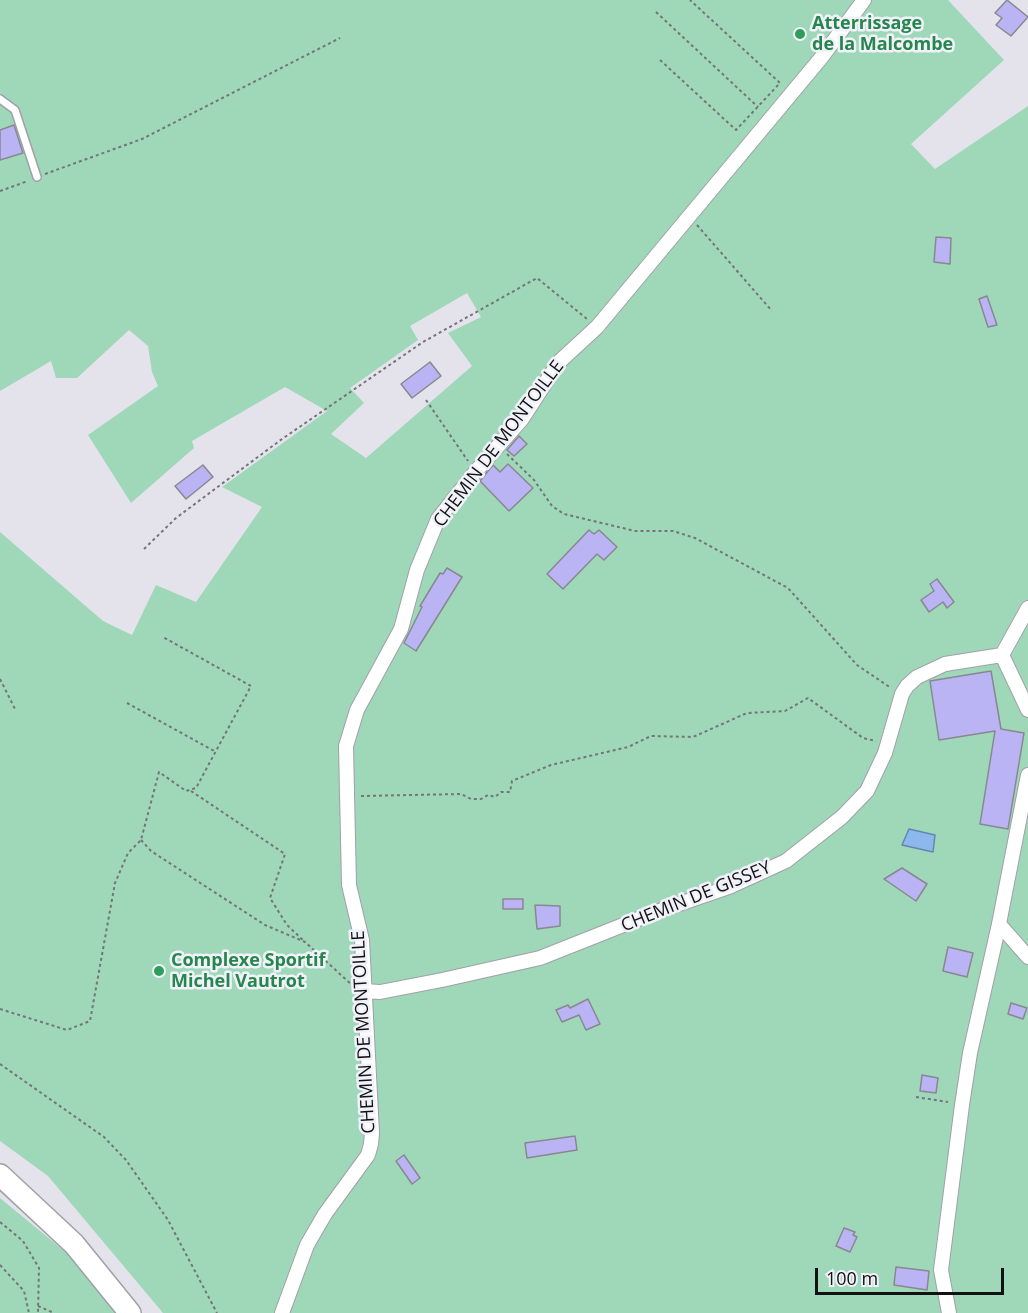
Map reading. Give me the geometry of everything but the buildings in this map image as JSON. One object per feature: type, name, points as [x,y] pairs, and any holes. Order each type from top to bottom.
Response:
[{"type":"main road","points":[[0,1175],[74,1244],[130,1313]]},
{"type":"street","name":"CHEMIN DE MONTOILLE","points":[[282,1313],[307,1245],[325,1214],[368,1155],[372,1133],[362,940],[349,885],[346,746],[357,710],[401,629],[417,570],[438,519],[522,419],[559,362],[597,327],[821,58],[864,0]]},
{"type":"street","points":[[1002,655],[1028,608]]},
{"type":"street","points":[[902,694],[917,677],[945,664],[1002,655]]},
{"type":"street","points":[[1002,655],[1028,710]]},
{"type":"street","name":"CHEMIN DE GISSEY","points":[[364,991],[380,992],[540,958],[656,912],[729,887],[786,861],[843,817],[867,790],[877,772],[891,735],[902,694]]},
{"type":"street","points":[[949,1313],[941,1270],[970,1053],[999,924],[1028,775]]},
{"type":"street","points":[[999,924],[1028,957]]},
{"type":"lane","points":[[0,99],[15,110],[37,177]]},
{"type":"path","points":[[660,60],[736,130],[780,83],[690,0]]},
{"type":"path","points":[[656,12],[758,106]]},
{"type":"path","points":[[0,191],[142,139],[340,38]]},
{"type":"path","points":[[689,216],[772,311]]},
{"type":"path","points":[[144,549],[176,518],[282,439],[423,342],[537,278],[597,327]]},
{"type":"path","points":[[426,400],[476,471]]},
{"type":"path","points":[[498,445],[534,480],[552,506],[564,514],[635,531],[674,531],[788,588],[857,665],[902,694]]},
{"type":"path","points":[[163,637],[251,686],[202,778],[191,791]]},
{"type":"path","points":[[0,679],[16,711]]},
{"type":"path","points":[[346,795],[461,795],[471,799],[481,799],[488,795],[495,797],[501,792],[510,792],[512,781],[551,765],[628,747],[651,736],[693,737],[747,713],[785,711],[808,698],[863,738],[877,742],[891,735]]},
{"type":"path","points":[[127,703],[216,752]]},
{"type":"path","points":[[0,1009],[67,1030],[90,1021],[115,883],[128,853],[141,840],[159,772],[285,854],[270,898],[287,925],[347,983],[364,991]]},
{"type":"path","points":[[141,840],[151,851],[264,925],[305,942]]},
{"type":"path","points":[[0,1064],[104,1137],[126,1160],[168,1220],[217,1313]]},
{"type":"path","points":[[916,1097],[963,1105]]},
{"type":"path","points":[[0,1222],[23,1241],[39,1268],[38,1313]]},
{"type":"path","points":[[0,1265],[24,1291],[29,1313]]},
{"type":"path","points":[[38,1306],[54,1313]]},
{"type":"green space","points":[[0,0],[948,0],[1004,60],[911,144],[935,169],[1028,106],[1028,1313],[163,1313],[48,1176],[0,1141],[0,532],[103,621],[132,635],[156,585],[196,602],[262,507],[222,487],[327,411],[285,387],[192,441],[194,448],[131,503],[88,435],[158,386],[152,372],[148,346],[129,330],[77,378],[56,378],[51,361],[0,391]],"holes":[[[467,293],[481,317],[448,333],[472,366],[366,458],[331,434],[364,403],[350,388],[418,340],[410,326]]]},
{"type":"green space","points":[[0,1198],[68,1254],[117,1313],[0,1313]]},
{"type":"water","points":[[909,829],[935,835],[933,852],[902,845]]},
{"type":"place","name":"Atterrissage de la Malcombe","points":[[800,34]]},
{"type":"place","name":"Complexe Sportif Michel Vautrot","points":[[159,971]]}]
